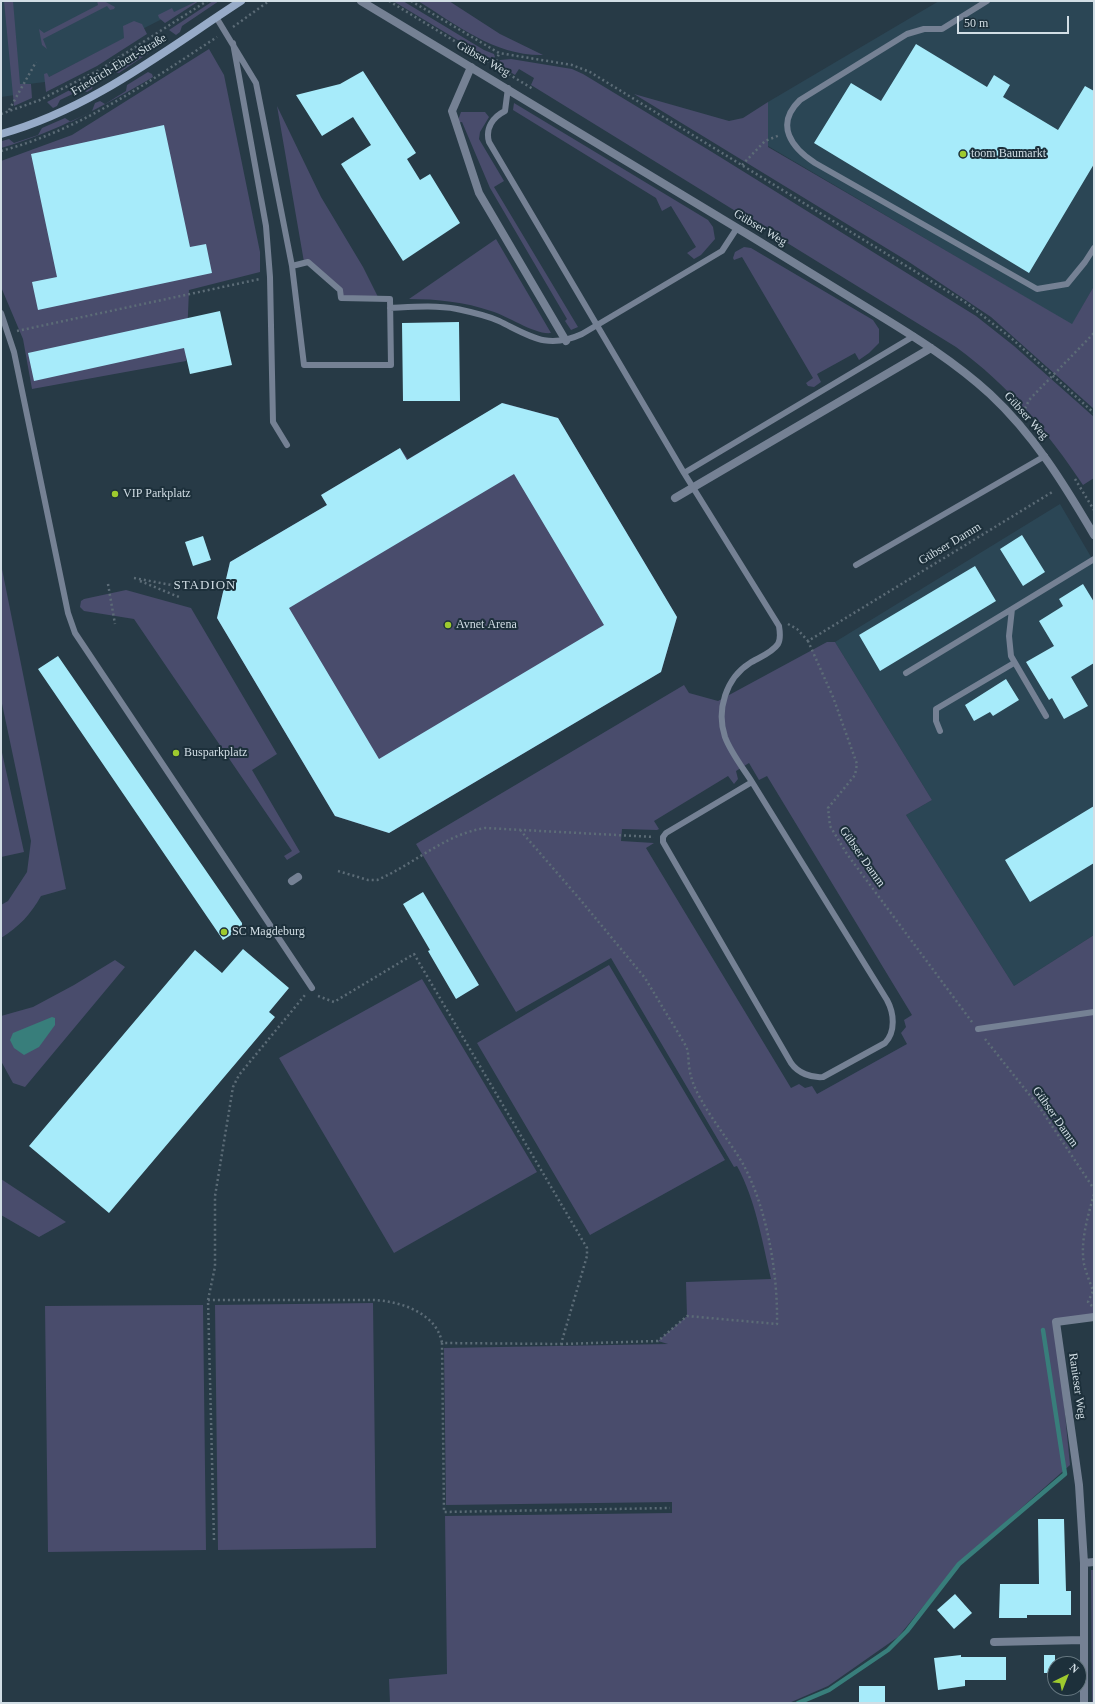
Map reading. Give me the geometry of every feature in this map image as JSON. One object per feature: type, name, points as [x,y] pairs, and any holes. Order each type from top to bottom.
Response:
[{"type":"street","name":"Friedrich-Ebert-Straße","points":[[1,134],[42,121],[119,82],[241,1]]},
{"type":"street","name":"Gübser Weg","points":[[361,1],[508,88],[914,336],[931,348],[978,383],[1016,421],[1045,456],[1065,485],[1094,535]]},
{"type":"street","points":[[471,66],[452,112],[479,193],[566,341]]},
{"type":"street","points":[[675,498],[931,348]]},
{"type":"street","name":"Ranieser Weg","points":[[1084,1703],[1084,1563],[1079,1485],[1056,1322],[1094,1317]]},
{"type":"street","points":[[1084,1563],[1094,1562]]},
{"type":"street","points":[[994,1642],[1083,1640]]},
{"type":"lane","points":[[987,1],[942,29],[920,30],[907,34],[800,100],[789,115],[787,132],[796,148],[815,164],[1037,289],[1067,284],[1086,262],[1094,248]]},
{"type":"lane","points":[[216,17],[256,83],[292,266],[304,365],[391,365],[390,299],[341,298],[340,290],[308,262],[292,266]]},
{"type":"lane","points":[[232,43],[266,226],[270,276],[273,422],[287,445]]},
{"type":"lane","points":[[508,88],[505,111],[495,117],[488,129],[489,142],[693,488],[776,619],[780,636],[777,645],[738,672],[726,691],[722,725],[725,736],[889,1004],[893,1018],[892,1029],[888,1040],[884,1044],[826,1076],[813,1076],[800,1072],[794,1067],[665,847],[663,837],[666,833],[752,782]]},
{"type":"lane","points":[[390,308],[430,307],[457,309],[497,320],[537,339],[553,342],[566,341],[597,325],[722,251],[737,228]]},
{"type":"lane","points":[[1,313],[14,352],[68,613],[75,633],[312,988]]},
{"type":"lane","points":[[684,473],[914,336]]},
{"type":"lane","points":[[856,565],[1045,456]]},
{"type":"lane","points":[[906,673],[1094,559]]},
{"type":"lane","points":[[1012,609],[1009,636],[1011,656],[1046,716]]},
{"type":"lane","points":[[940,731],[936,721],[936,708],[1014,663]]},
{"type":"lane","points":[[978,1029],[1094,1012]]},
{"type":"path","name":"Friedrich-Ebert-Straße","points":[[1,114],[40,100],[101,69],[207,1]]},
{"type":"path","points":[[412,1],[499,53],[572,66],[587,71],[965,302],[1010,337],[1094,413]]},
{"type":"path","points":[[495,66],[499,53]]},
{"type":"path","points":[[9,111],[36,62]]},
{"type":"path","points":[[742,165],[765,141],[787,132]]},
{"type":"path","points":[[8,332],[270,276]]},
{"type":"path","points":[[1016,421],[1025,411],[1026,404],[1029,400],[1094,333]]},
{"type":"path","name":"Gübser Damm","points":[[1065,485],[808,641],[833,697],[857,764],[854,775],[828,808],[830,826],[847,854],[978,1029],[1040,1108],[1094,1189]]},
{"type":"path","points":[[179,597],[134,578],[182,587]]},
{"type":"path","points":[[108,584],[115,624]]},
{"type":"path","points":[[776,619],[792,626],[808,641]]},
{"type":"path","points":[[338,871],[368,880],[378,880],[461,833],[485,828],[663,837]]},
{"type":"path","points":[[442,1343],[561,1344],[658,1341],[687,1316],[777,1324],[776,1284],[768,1238],[753,1185],[742,1163],[698,1094],[692,1078],[686,1046],[645,978],[520,830]]},
{"type":"path","points":[[214,1540],[208,1300],[215,1267],[215,1196],[234,1084],[239,1075],[312,988],[318,997],[334,1002],[414,954],[586,1244],[587,1256],[561,1344]]},
{"type":"path","points":[[1094,1194],[1087,1218],[1084,1258],[1084,1264],[1093,1291],[1088,1302],[1094,1309]]},
{"type":"path","points":[[208,1300],[373,1300],[391,1302],[409,1307],[436,1327],[441,1336],[442,1343],[444,1512],[670,1508]]},
{"type":"shaded area","points":[[1,1],[197,1],[49,77],[45,82],[20,85],[15,95],[1,97]]},
{"type":"shaded area","points":[[4,1],[13,1],[20,84],[31,84],[32,98],[14,106]]},
{"type":"shaded area","points":[[97,1],[104,1],[115,7],[114,9],[110,10],[107,6],[43,39],[47,49],[42,45],[39,29],[44,33],[98,5]]},
{"type":"shaded area","points":[[199,1],[165,23],[159,18],[158,15],[172,8],[174,12]]},
{"type":"shaded area","points":[[213,1],[219,1],[182,26],[180,32],[176,35],[169,30]]},
{"type":"shaded area","points":[[393,1],[403,1],[484,50],[494,54],[495,57],[491,60]]},
{"type":"shaded area","points":[[418,1],[449,1],[500,34],[543,55],[525,54],[493,45],[462,29]]},
{"type":"shaded area","points":[[939,1],[1094,1],[1094,286],[1072,325],[768,146],[768,102]]},
{"type":"shaded area","points":[[134,21],[142,24],[147,34],[97,66],[46,92],[44,74],[47,73],[49,77],[124,38],[123,26]]},
{"type":"shaded area","points":[[152,41],[153,45],[150,52],[119,73],[113,72],[94,82],[92,89],[87,92],[81,90],[60,100],[57,106],[53,108],[47,102],[102,73]]},
{"type":"shaded area","points":[[209,49],[224,75],[260,252],[260,272],[189,290],[186,361],[32,389],[23,339],[1,287],[1,161],[72,135]]},
{"type":"shaded area","points":[[511,59],[572,69],[583,74],[712,152],[976,316],[1014,346],[1094,417],[1094,478],[1083,485],[1056,446],[1026,410],[993,377],[956,347],[531,85],[534,78],[519,69],[515,75],[498,64],[500,60]]},
{"type":"shaded area","points":[[148,72],[152,74],[153,77],[106,104],[126,91],[127,85]]},
{"type":"shaded area","points":[[634,94],[729,121],[743,118],[768,102],[768,147],[1072,324],[1094,286],[1094,409],[991,317],[909,262]]},
{"type":"shaded area","points":[[100,101],[105,104],[92,111],[95,103]]},
{"type":"shaded area","points":[[514,103],[708,220],[713,227],[715,239],[701,255],[694,259],[687,253],[696,247],[671,206],[662,211],[656,198],[513,110]]},
{"type":"shaded area","points":[[277,106],[321,197],[363,267],[379,299],[341,298],[340,290],[304,262]]},
{"type":"shaded area","points":[[92,111],[71,122],[79,117]]},
{"type":"shaded area","points":[[461,112],[485,112],[489,117],[480,132],[479,139],[504,181],[494,187],[578,327],[571,330],[565,321],[567,319],[490,188],[462,122],[457,123]]},
{"type":"shaded area","points":[[65,118],[70,122],[21,142],[1,148],[2,141],[9,139],[14,143],[38,135],[42,128]]},
{"type":"shaded area","points":[[496,239],[551,333],[537,331],[521,325],[498,313],[471,305],[440,300],[409,299]]},
{"type":"shaded area","points":[[744,247],[751,248],[873,320],[879,329],[879,343],[859,360],[855,353],[817,374],[821,382],[814,387],[808,386],[806,383],[813,378],[742,257],[734,260],[733,258],[735,252]]},
{"type":"shaded area","name":"Avnet Arena","points":[[503,403],[558,418],[677,617],[661,672],[389,833],[335,816],[217,618],[230,562],[327,505],[321,495],[400,448],[408,459]]},
{"type":"shaded area","points":[[1060,504],[1094,562],[1094,935],[1014,986],[906,815],[932,800],[835,642]]},
{"type":"shaded area","points":[[1,564],[66,889],[41,896],[24,920],[1,938],[1,905],[8,901],[27,872],[31,841],[1,699]]},
{"type":"shaded area","points":[[126,590],[191,608],[277,754],[252,770],[300,852],[287,860],[284,856],[292,851],[134,619],[84,611],[80,607],[81,601],[84,599]]},
{"type":"shaded area","points":[[827,642],[835,642],[932,800],[906,815],[1014,986],[1094,935],[1094,1317],[1056,1322],[1070,1465],[959,1563],[898,1637],[828,1686],[789,1703],[390,1703],[389,1679],[447,1674],[445,1516],[672,1513],[672,1502],[446,1505],[444,1348],[668,1344],[658,1341],[687,1316],[686,1282],[771,1279],[754,1207],[744,1179],[737,1166],[734,1167],[611,958],[516,1012],[416,844],[684,685],[689,693],[718,701]],"holes":[[[749,763],[759,780],[767,776],[912,1015],[904,1020],[906,1027],[901,1033],[907,1044],[817,1094],[812,1086],[805,1088],[799,1084],[791,1088],[646,848],[654,843],[621,841],[622,829],[657,830],[659,829],[654,821],[728,776],[734,784],[738,779],[736,771]]]},
{"type":"shaded area","points":[[1,748],[24,852],[1,857]]},
{"type":"shaded area","points":[[115,960],[125,967],[25,1087],[13,1083],[1,1061],[1,1016],[33,1007],[74,985]]},
{"type":"shaded area","points":[[609,965],[725,1160],[590,1235],[477,1043]]},
{"type":"shaded area","points":[[422,979],[537,1172],[394,1253],[279,1058]]},
{"type":"shaded area","points":[[52,1017],[55,1018],[55,1025],[39,1047],[24,1055],[14,1048],[10,1040],[13,1033]]},
{"type":"shaded area","points":[[1,1179],[66,1222],[39,1237],[1,1215]]},
{"type":"shaded area","points":[[373,1303],[376,1548],[218,1550],[215,1305]]},
{"type":"shaded area","points":[[203,1305],[206,1550],[48,1552],[45,1306]]},
{"type":"shaded area","points":[[1091,1570],[1094,1570],[1094,1703],[1092,1703]]},
{"type":"building","name":"toom Baumarkt","points":[[916,44],[987,87],[994,75],[1010,85],[1003,97],[1058,130],[1085,86],[1094,91],[1094,164],[1029,273],[814,143],[851,83],[881,101]]},
{"type":"building","points":[[363,71],[416,153],[407,159],[420,180],[430,174],[460,223],[403,261],[341,164],[371,145],[353,117],[322,136],[296,95],[340,84]]},
{"type":"building","points":[[164,125],[190,247],[206,244],[212,273],[38,310],[32,282],[57,277],[31,154]]},
{"type":"building","points":[[220,311],[232,365],[190,374],[184,348],[34,381],[28,353]]},
{"type":"building","points":[[459,322],[460,401],[403,401],[402,323]]},
{"type":"building","name":"Avnet Arena","points":[[502,403],[558,418],[677,617],[661,672],[389,833],[335,816],[217,618],[230,562],[327,505],[321,495],[400,448],[407,460]],"holes":[[[514,474],[604,625],[379,759],[289,608]]]},
{"type":"building","points":[[1022,535],[1045,572],[1023,586],[1000,549]]},
{"type":"building","points":[[203,536],[211,560],[193,566],[185,542]]},
{"type":"building","points":[[975,566],[996,601],[880,671],[859,635]]},
{"type":"building","points":[[1083,584],[1094,602],[1094,663],[1071,677],[1088,706],[1064,719],[1052,698],[1049,700],[1026,662],[1054,646],[1039,621],[1063,606],[1059,599]]},
{"type":"building","points":[[58,656],[242,923],[242,928],[223,940],[38,669]]},
{"type":"building","points":[[1006,679],[1019,700],[993,716],[990,712],[974,721],[965,705]]},
{"type":"building","points":[[1094,806],[1094,863],[1030,902],[1005,860]]},
{"type":"building","points":[[423,892],[479,985],[456,999],[403,904]]},
{"type":"building","name":"SC Magdeburg","points":[[243,949],[289,988],[269,1012],[275,1017],[109,1213],[29,1146],[195,950],[222,973]]},
{"type":"building","points":[[1038,1519],[1064,1519],[1066,1591],[1071,1591],[1071,1615],[1027,1615],[1027,1618],[999,1618],[1000,1584],[1039,1584]]},
{"type":"building","points":[[955,1594],[972,1613],[954,1629],[937,1610]]},
{"type":"building","points":[[961,1655],[961,1657],[1006,1657],[1006,1680],[965,1680],[965,1686],[938,1690],[934,1658]]},
{"type":"building","points":[[1044,1655],[1055,1655],[1047,1656],[1047,1673],[1044,1673]]},
{"type":"building","points":[[859,1686],[885,1686],[885,1703],[859,1703]]},
{"type":"waterway","points":[[798,1703],[829,1690],[888,1650],[907,1631],[959,1564],[1065,1474],[1043,1330]]},
{"type":"place","name":"toom Baumarkt","points":[[963,154]]},
{"type":"place","name":"VIP Parkplatz","points":[[115,494]]},
{"type":"place","name":"Avnet Arena","points":[[448,625]]},
{"type":"place","name":"Busparkplatz","points":[[176,753]]},
{"type":"place","name":"SC Magdeburg","points":[[224,932]]},
{"type":"district","name":"STADION","points":[[205,586]]}]
